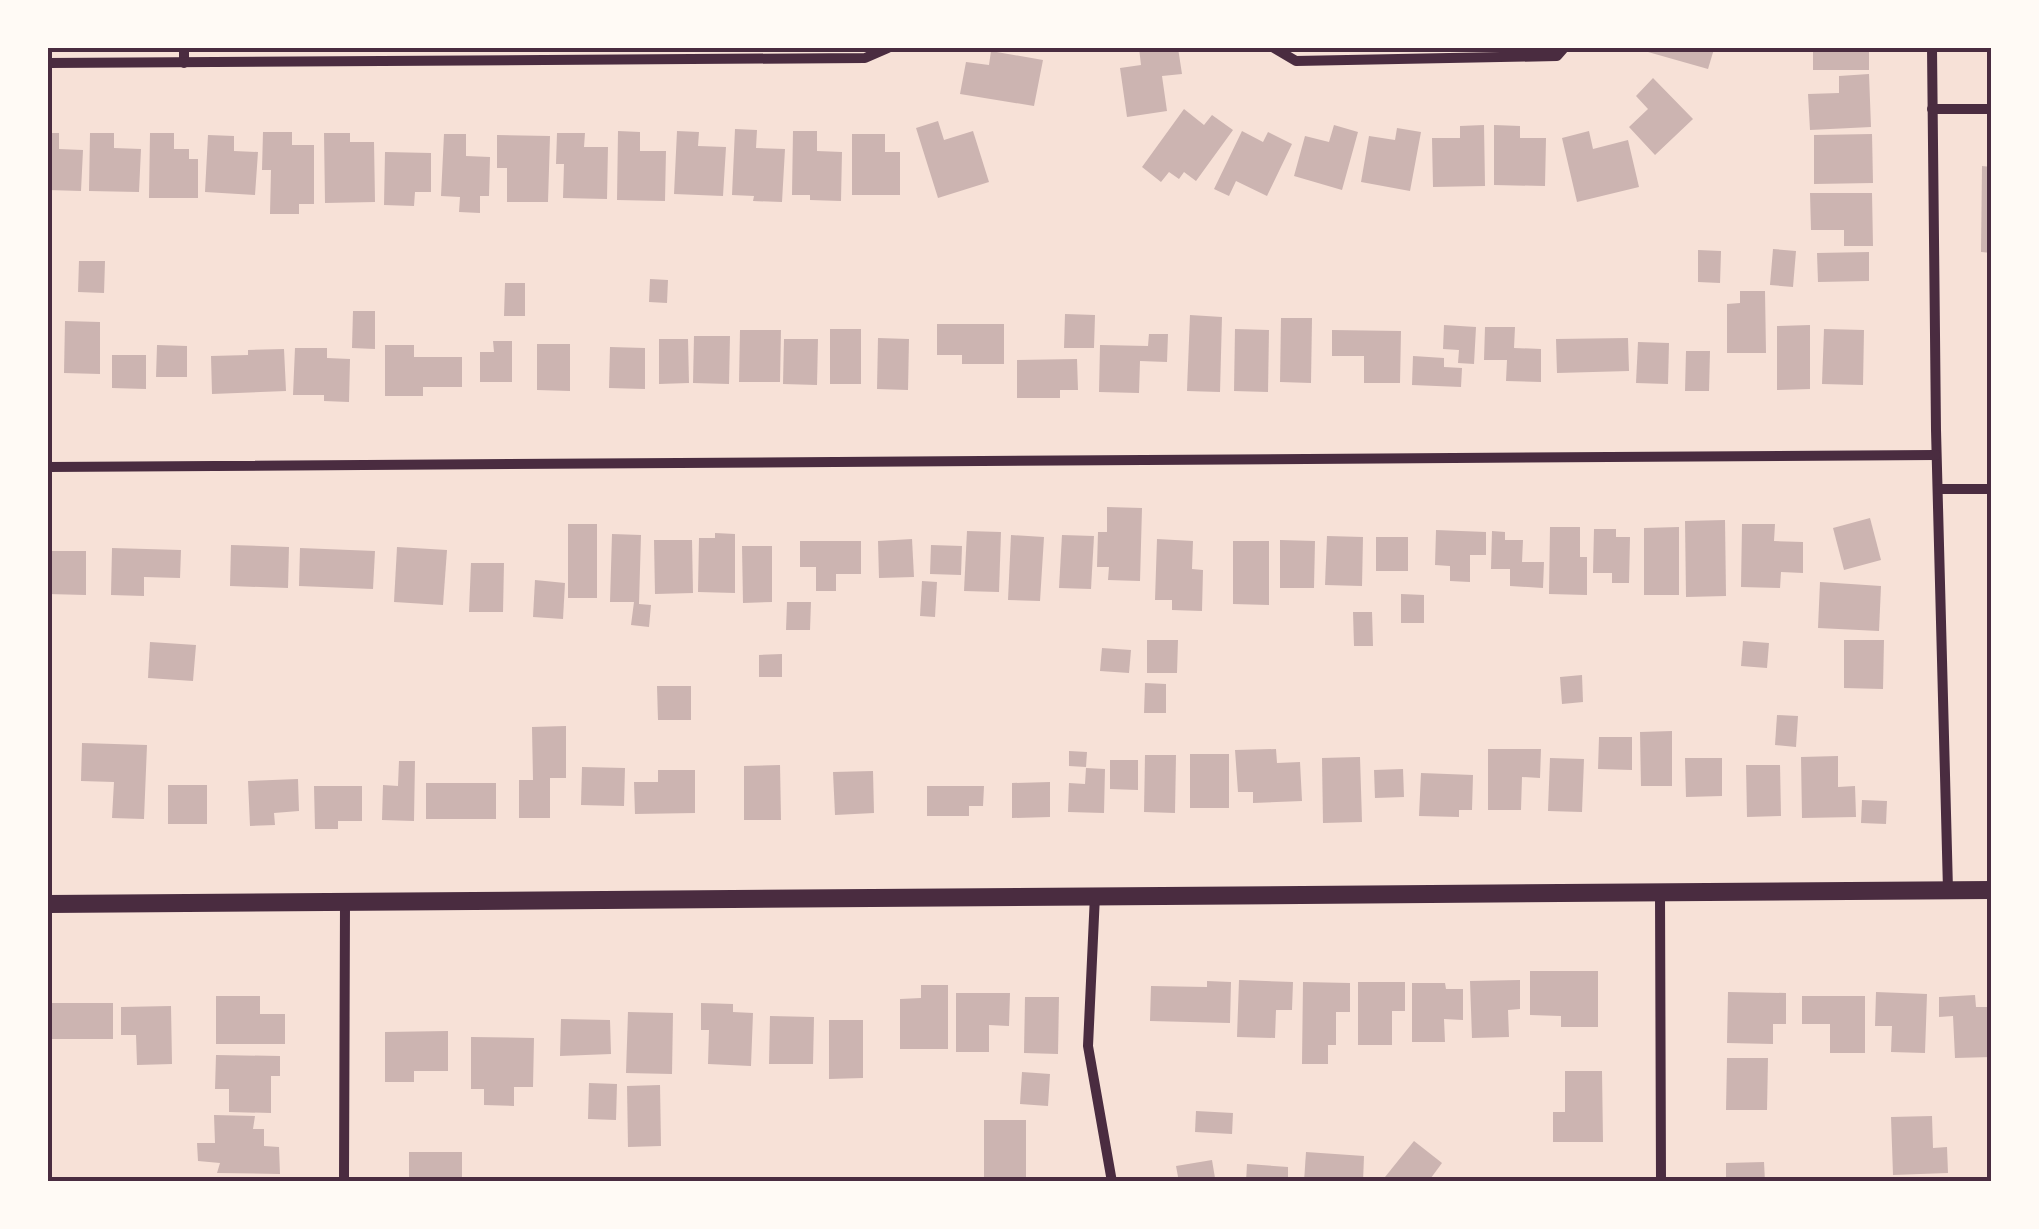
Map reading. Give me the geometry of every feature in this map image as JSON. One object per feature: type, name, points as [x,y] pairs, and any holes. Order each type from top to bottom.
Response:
[{"type":"main road","points":[[48,904],[1992,890]]},
{"type":"street","points":[[184,48],[184,63]]},
{"type":"street","points":[[545,48],[546,61]]},
{"type":"street","points":[[48,63],[865,58],[888,48]]},
{"type":"street","points":[[1274,48],[1296,61],[1556,56],[1564,48]]},
{"type":"street","points":[[1932,48],[1936,455],[1948,890]]},
{"type":"street","points":[[1932,109],[1992,109]]},
{"type":"street","points":[[48,467],[1936,455]]},
{"type":"street","points":[[1938,489],[1992,489]]},
{"type":"street","points":[[1660,892],[1662,1182]]},
{"type":"street","points":[[1096,894],[1088,1046],[1112,1182]]},
{"type":"street","points":[[344,903],[344,1182]]},
{"type":"building","points":[[1139,48],[1178,48],[1182,74],[1162,76],[1167,111],[1127,117],[1120,68],[1141,65]]},
{"type":"building","points":[[1650,48],[1714,49],[1708,69],[1648,52]]},
{"type":"building","points":[[1813,48],[1869,48],[1869,70],[1813,70]]},
{"type":"building","points":[[991,51],[1043,60],[1034,106],[960,94],[966,62],[989,65]]},
{"type":"building","points":[[1869,74],[1871,127],[1810,130],[1808,94],[1839,93],[1839,76]]},
{"type":"building","points":[[1653,78],[1693,119],[1655,155],[1629,127],[1648,109],[1636,96]]},
{"type":"building","points":[[1184,109],[1204,125],[1212,115],[1233,130],[1196,181],[1184,172],[1179,179],[1169,172],[1161,182],[1142,167]]},
{"type":"building","points":[[938,121],[944,140],[973,131],[989,182],[938,198],[916,128]]},
{"type":"building","points":[[1334,125],[1358,132],[1342,190],[1294,176],[1305,136],[1329,142]]},
{"type":"building","points":[[1484,125],[1485,186],[1433,187],[1432,138],[1460,138],[1460,126]]},
{"type":"building","points":[[1494,125],[1520,126],[1520,138],[1546,138],[1545,186],[1494,185]]},
{"type":"building","points":[[1397,128],[1421,132],[1410,191],[1361,182],[1369,136],[1395,140]]},
{"type":"building","points":[[735,129],[757,130],[756,148],[785,149],[782,202],[753,201],[754,196],[732,195]]},
{"type":"building","points":[[618,131],[640,132],[640,151],[666,151],[665,201],[617,200]]},
{"type":"building","points":[[677,131],[699,132],[698,146],[726,147],[723,196],[674,194]]},
{"type":"building","points":[[793,131],[817,131],[817,151],[842,152],[841,201],[792,195]]},
{"type":"building","points":[[1242,131],[1263,142],[1268,132],[1292,144],[1267,196],[1236,181],[1229,196],[1214,189]]},
{"type":"building","points":[[1589,131],[1593,149],[1628,140],[1639,187],[1577,202],[1562,138]]},
{"type":"building","points":[[263,132],[292,132],[292,145],[314,145],[314,204],[299,204],[299,214],[270,214],[271,170],[262,170]]},
{"type":"building","points":[[48,133],[59,133],[59,149],[83,150],[81,191],[48,190]]},
{"type":"building","points":[[90,133],[114,133],[114,148],[141,149],[139,192],[89,191]]},
{"type":"building","points":[[150,133],[174,133],[174,149],[189,149],[189,159],[198,159],[198,198],[149,198]]},
{"type":"building","points":[[324,133],[350,133],[350,142],[374,142],[375,202],[325,203]]},
{"type":"building","points":[[557,133],[585,133],[584,147],[608,147],[607,199],[563,198],[564,164],[556,164]]},
{"type":"building","points":[[444,134],[466,134],[466,156],[490,157],[489,196],[480,196],[480,213],[459,212],[460,197],[441,196]]},
{"type":"building","points":[[852,134],[885,134],[885,152],[900,152],[900,195],[852,195]]},
{"type":"building","points":[[1872,134],[1873,183],[1814,184],[1814,135]]},
{"type":"building","points":[[208,135],[234,136],[234,151],[258,152],[255,195],[205,192]]},
{"type":"building","points":[[497,135],[550,136],[548,202],[507,202],[507,168],[497,168]]},
{"type":"building","points":[[385,152],[431,153],[431,192],[415,192],[414,206],[384,205]]},
{"type":"building","points":[[1982,166],[1992,167],[1992,253],[1981,252]]},
{"type":"building","points":[[1810,193],[1872,193],[1873,246],[1844,246],[1844,230],[1811,230]]},
{"type":"building","points":[[1773,249],[1796,251],[1793,287],[1770,285]]},
{"type":"building","points":[[1698,250],[1721,251],[1720,283],[1698,282]]},
{"type":"building","points":[[1869,252],[1869,281],[1818,282],[1817,253]]},
{"type":"building","points":[[79,261],[105,261],[104,293],[78,292]]},
{"type":"building","points":[[650,279],[668,280],[667,303],[649,302]]},
{"type":"building","points":[[505,283],[525,283],[525,316],[504,316]]},
{"type":"building","points":[[1740,291],[1765,291],[1766,353],[1727,353],[1727,304],[1740,303]]},
{"type":"building","points":[[353,311],[375,311],[375,349],[352,348]]},
{"type":"building","points":[[1065,314],[1095,315],[1094,348],[1064,348]]},
{"type":"building","points":[[1190,315],[1222,317],[1220,392],[1187,391]]},
{"type":"building","points":[[1281,318],[1312,318],[1311,383],[1280,382]]},
{"type":"building","points":[[65,321],[100,322],[100,374],[64,373]]},
{"type":"building","points":[[937,324],[1004,324],[1004,364],[962,364],[962,355],[937,355]]},
{"type":"building","points":[[1444,325],[1476,327],[1474,364],[1458,363],[1459,350],[1443,349]]},
{"type":"building","points":[[1810,325],[1810,389],[1777,390],[1777,326]]},
{"type":"building","points":[[1485,327],[1515,327],[1514,348],[1541,349],[1541,382],[1506,381],[1507,360],[1484,360]]},
{"type":"building","points":[[830,329],[861,329],[861,384],[830,384]]},
{"type":"building","points":[[1235,329],[1269,330],[1268,392],[1234,391]]},
{"type":"building","points":[[1824,329],[1864,330],[1863,385],[1822,384]]},
{"type":"building","points":[[740,330],[781,330],[780,382],[739,382]]},
{"type":"building","points":[[1332,330],[1401,331],[1400,383],[1364,383],[1364,356],[1332,356]]},
{"type":"building","points":[[1149,334],[1168,334],[1167,362],[1140,361],[1139,393],[1099,392],[1100,345],[1148,346]]},
{"type":"building","points":[[694,336],[730,336],[729,384],[693,383]]},
{"type":"building","points":[[878,338],[909,339],[908,390],[877,389]]},
{"type":"building","points":[[1628,338],[1629,371],[1557,373],[1556,339]]},
{"type":"building","points":[[659,339],[688,339],[689,383],[659,384]]},
{"type":"building","points":[[784,339],[818,339],[817,385],[783,384]]},
{"type":"building","points":[[493,341],[512,341],[512,382],[480,382],[480,352],[494,352]]},
{"type":"building","points":[[1638,342],[1669,343],[1668,384],[1636,383]]},
{"type":"building","points":[[537,344],[570,344],[570,391],[537,390]]},
{"type":"building","points":[[157,345],[187,346],[187,377],[156,377]]},
{"type":"building","points":[[385,345],[414,345],[414,357],[462,357],[462,387],[423,387],[423,396],[385,396]]},
{"type":"building","points":[[610,347],[645,348],[645,389],[609,388]]},
{"type":"building","points":[[295,348],[327,348],[327,358],[350,359],[349,402],[324,401],[324,395],[293,395]]},
{"type":"building","points":[[284,349],[286,391],[212,394],[211,356]]},
{"type":"building","points":[[1686,351],[1710,351],[1709,391],[1685,391]]},
{"type":"building","points":[[112,355],[146,355],[146,389],[112,388]]},
{"type":"building","points":[[1413,356],[1444,358],[1444,367],[1462,368],[1461,387],[1412,385]]},
{"type":"building","points":[[1077,359],[1078,390],[1060,390],[1060,398],[1017,398],[1017,360]]},
{"type":"building","points":[[1107,507],[1142,508],[1140,581],[1108,580],[1109,567],[1097,567],[1098,532],[1107,532]]},
{"type":"building","points":[[1870,518],[1881,560],[1844,570],[1833,528]]},
{"type":"building","points":[[1725,520],[1726,596],[1686,597],[1685,521]]},
{"type":"building","points":[[568,524],[597,524],[597,598],[568,598]]},
{"type":"building","points":[[1742,524],[1775,524],[1774,541],[1803,542],[1803,573],[1781,572],[1780,588],[1741,587]]},
{"type":"building","points":[[1550,527],[1580,527],[1580,557],[1587,557],[1587,595],[1549,594]]},
{"type":"building","points":[[1679,527],[1679,595],[1644,595],[1644,528]]},
{"type":"building","points":[[1594,529],[1616,529],[1616,537],[1630,537],[1629,583],[1612,583],[1612,573],[1593,573]]},
{"type":"building","points":[[1436,530],[1486,532],[1486,555],[1470,555],[1470,582],[1450,581],[1450,566],[1435,565]]},
{"type":"building","points":[[967,531],[1001,532],[999,592],[964,591]]},
{"type":"building","points":[[1492,531],[1505,532],[1505,540],[1523,540],[1522,562],[1544,562],[1543,588],[1510,586],[1510,569],[1491,569]]},
{"type":"building","points":[[715,533],[735,534],[735,593],[698,592],[699,538],[715,538]]},
{"type":"building","points":[[612,534],[641,535],[639,604],[651,605],[649,627],[631,625],[634,602],[610,602]]},
{"type":"building","points":[[1011,535],[1044,537],[1040,601],[1008,600]]},
{"type":"building","points":[[1062,535],[1094,536],[1091,589],[1059,588]]},
{"type":"building","points":[[1327,536],[1363,537],[1362,586],[1325,585]]},
{"type":"building","points":[[1376,537],[1408,537],[1408,571],[1376,571]]},
{"type":"building","points":[[912,539],[914,577],[879,578],[878,541]]},
{"type":"building","points":[[1157,539],[1193,541],[1192,569],[1203,570],[1202,611],[1172,610],[1172,600],[1155,600]]},
{"type":"building","points":[[654,540],[692,540],[693,593],[655,594]]},
{"type":"building","points":[[1280,540],[1315,541],[1314,588],[1280,588]]},
{"type":"building","points":[[800,541],[861,541],[861,574],[836,574],[836,591],[816,591],[816,567],[800,567]]},
{"type":"building","points":[[1233,541],[1269,541],[1269,605],[1233,604]]},
{"type":"building","points":[[231,545],[289,547],[288,588],[230,586]]},
{"type":"building","points":[[931,545],[962,546],[961,575],[930,574]]},
{"type":"building","points":[[742,546],[772,546],[772,602],[743,603]]},
{"type":"building","points":[[397,547],[447,550],[443,605],[394,602]]},
{"type":"building","points":[[112,548],[181,550],[180,578],[144,577],[144,596],[111,595]]},
{"type":"building","points":[[300,548],[375,551],[373,589],[299,586]]},
{"type":"building","points":[[48,551],[86,551],[86,595],[48,594]]},
{"type":"building","points":[[471,563],[504,563],[503,612],[469,612]]},
{"type":"building","points":[[535,580],[565,583],[563,619],[533,617]]},
{"type":"building","points":[[922,581],[937,582],[935,617],[920,616]]},
{"type":"building","points":[[1820,582],[1881,586],[1879,631],[1818,628]]},
{"type":"building","points":[[1401,594],[1424,595],[1424,623],[1401,623]]},
{"type":"building","points":[[787,602],[811,602],[810,630],[786,630]]},
{"type":"building","points":[[1353,612],[1372,612],[1373,646],[1354,646]]},
{"type":"building","points":[[1147,640],[1178,640],[1177,673],[1147,673]]},
{"type":"building","points":[[1844,640],[1884,640],[1883,689],[1844,688]]},
{"type":"building","points":[[1743,641],[1769,643],[1767,668],[1741,666]]},
{"type":"building","points":[[150,642],[196,645],[193,681],[148,678]]},
{"type":"building","points":[[1102,648],[1131,650],[1129,673],[1100,671]]},
{"type":"building","points":[[782,654],[782,677],[759,677],[759,655]]},
{"type":"building","points":[[1582,675],[1583,702],[1562,704],[1560,677]]},
{"type":"building","points":[[1145,683],[1166,684],[1166,713],[1144,713]]},
{"type":"building","points":[[657,686],[691,686],[691,720],[658,720]]},
{"type":"building","points":[[1777,715],[1798,716],[1796,747],[1775,745]]},
{"type":"building","points":[[566,726],[566,778],[550,778],[550,818],[519,818],[519,780],[533,780],[532,727]]},
{"type":"building","points":[[1672,731],[1672,786],[1641,786],[1640,732]]},
{"type":"building","points":[[1599,737],[1632,737],[1632,770],[1598,769]]},
{"type":"building","points":[[82,743],[147,745],[144,819],[112,818],[114,782],[81,781]]},
{"type":"building","points":[[1276,749],[1277,763],[1300,762],[1302,801],[1253,803],[1253,792],[1238,792],[1235,750]]},
{"type":"building","points":[[1488,749],[1541,749],[1540,778],[1522,777],[1521,810],[1488,810]]},
{"type":"building","points":[[1069,751],[1087,752],[1086,767],[1069,766]]},
{"type":"building","points":[[1190,754],[1229,754],[1229,808],[1190,808]]},
{"type":"building","points":[[1145,755],[1176,755],[1175,813],[1144,812]]},
{"type":"building","points":[[1838,756],[1838,787],[1855,786],[1856,817],[1802,818],[1801,757]]},
{"type":"building","points":[[1360,757],[1362,822],[1323,823],[1322,758]]},
{"type":"building","points":[[1550,758],[1584,759],[1582,812],[1548,811]]},
{"type":"building","points":[[1685,758],[1722,758],[1722,796],[1686,797]]},
{"type":"building","points":[[1110,760],[1138,760],[1138,790],[1110,789]]},
{"type":"building","points":[[399,761],[415,761],[414,821],[382,820],[383,785],[398,786]]},
{"type":"building","points":[[780,765],[781,820],[744,820],[744,766]]},
{"type":"building","points":[[1746,765],[1780,765],[1781,816],[1747,817]]},
{"type":"building","points":[[582,767],[625,768],[624,806],[581,805]]},
{"type":"building","points":[[1086,768],[1105,769],[1104,813],[1068,812],[1069,783],[1085,784]]},
{"type":"building","points":[[1403,769],[1404,797],[1375,798],[1374,770]]},
{"type":"building","points":[[658,770],[695,770],[695,813],[635,814],[634,782],[658,782]]},
{"type":"building","points":[[873,771],[874,813],[835,815],[833,772]]},
{"type":"building","points":[[1421,773],[1473,775],[1472,810],[1459,810],[1459,817],[1419,816]]},
{"type":"building","points":[[298,779],[299,811],[274,813],[275,825],[250,826],[248,781]]},
{"type":"building","points":[[1050,782],[1050,817],[1012,818],[1012,783]]},
{"type":"building","points":[[426,783],[496,783],[496,819],[426,819]]},
{"type":"building","points":[[168,785],[207,785],[207,824],[168,824]]},
{"type":"building","points":[[314,786],[362,786],[362,821],[338,821],[338,829],[315,829]]},
{"type":"building","points":[[927,786],[984,786],[983,806],[969,806],[969,816],[927,816]]},
{"type":"building","points":[[1862,800],[1887,801],[1886,824],[1861,823]]},
{"type":"building","points":[[1530,971],[1598,971],[1598,1027],[1561,1027],[1561,1016],[1530,1015]]},
{"type":"building","points":[[1239,980],[1293,982],[1292,1010],[1276,1010],[1275,1038],[1237,1037]]},
{"type":"building","points":[[1520,980],[1520,1009],[1508,1010],[1509,1037],[1472,1038],[1470,981]]},
{"type":"building","points":[[1207,981],[1231,982],[1230,1023],[1150,1021],[1151,986],[1207,987]]},
{"type":"building","points":[[1303,982],[1350,983],[1350,1012],[1336,1012],[1336,1045],[1328,1045],[1328,1064],[1302,1064]]},
{"type":"building","points":[[1358,982],[1405,982],[1405,1011],[1392,1011],[1392,1045],[1358,1045]]},
{"type":"building","points":[[1412,983],[1445,983],[1446,989],[1463,989],[1463,1020],[1444,1019],[1445,1042],[1412,1042]]},
{"type":"building","points":[[921,985],[948,985],[948,1049],[900,1049],[900,999],[921,998]]},
{"type":"building","points":[[1728,992],[1786,993],[1786,1024],[1773,1024],[1773,1044],[1727,1043]]},
{"type":"building","points":[[1876,992],[1927,994],[1925,1053],[1891,1052],[1892,1026],[1875,1026]]},
{"type":"building","points":[[956,993],[1010,993],[1009,1026],[989,1025],[989,1052],[956,1052]]},
{"type":"building","points":[[1975,995],[1976,1007],[1992,1007],[1992,1057],[1955,1058],[1953,1016],[1939,1017],[1939,997]]},
{"type":"building","points":[[216,996],[260,996],[260,1014],[285,1014],[285,1044],[216,1044]]},
{"type":"building","points":[[1802,996],[1865,996],[1865,1053],[1830,1053],[1830,1024],[1802,1024]]},
{"type":"building","points":[[1025,997],[1059,997],[1058,1054],[1024,1053]]},
{"type":"building","points":[[48,1003],[113,1003],[113,1039],[48,1039]]},
{"type":"building","points":[[701,1003],[733,1004],[733,1012],[753,1013],[751,1066],[708,1064],[709,1030],[701,1030]]},
{"type":"building","points":[[171,1006],[172,1064],[137,1065],[136,1035],[121,1035],[121,1007]]},
{"type":"building","points":[[628,1012],[673,1013],[672,1074],[626,1073]]},
{"type":"building","points":[[770,1016],[814,1017],[813,1064],[769,1064]]},
{"type":"building","points":[[561,1019],[610,1020],[611,1054],[560,1056]]},
{"type":"building","points":[[829,1020],[863,1020],[863,1078],[829,1079]]},
{"type":"building","points":[[448,1031],[448,1071],[414,1071],[414,1082],[385,1082],[385,1032]]},
{"type":"building","points":[[471,1037],[534,1038],[533,1087],[514,1087],[514,1106],[484,1105],[484,1089],[471,1089]]},
{"type":"building","points":[[216,1055],[280,1056],[280,1076],[271,1076],[271,1113],[229,1112],[229,1089],[215,1089]]},
{"type":"building","points":[[1727,1058],[1768,1058],[1767,1110],[1726,1110]]},
{"type":"building","points":[[1565,1071],[1602,1071],[1603,1142],[1553,1142],[1553,1112],[1565,1112]]},
{"type":"building","points":[[1022,1072],[1050,1074],[1048,1106],[1020,1104]]},
{"type":"building","points":[[589,1083],[617,1084],[616,1120],[588,1119]]},
{"type":"building","points":[[660,1085],[661,1146],[628,1147],[627,1086]]},
{"type":"building","points":[[1196,1111],[1233,1113],[1232,1134],[1195,1132]]},
{"type":"building","points":[[214,1115],[255,1116],[253,1129],[264,1129],[264,1146],[279,1147],[280,1174],[217,1173],[220,1163],[198,1161],[197,1143],[215,1143]]},
{"type":"building","points":[[1932,1116],[1933,1148],[1947,1147],[1948,1173],[1893,1175],[1891,1117]]},
{"type":"building","points":[[984,1120],[1026,1120],[1026,1182],[984,1182]]},
{"type":"building","points":[[1414,1141],[1442,1163],[1428,1182],[1381,1182]]},
{"type":"building","points":[[409,1152],[462,1152],[462,1182],[409,1182]]},
{"type":"building","points":[[1306,1152],[1364,1156],[1363,1182],[1304,1182]]},
{"type":"building","points":[[1212,1160],[1215,1178],[1219,1177],[1220,1182],[1179,1182],[1176,1166]]},
{"type":"building","points":[[1764,1162],[1765,1182],[1726,1182],[1726,1163]]},
{"type":"building","points":[[1247,1164],[1288,1167],[1288,1182],[1246,1182]]}]
